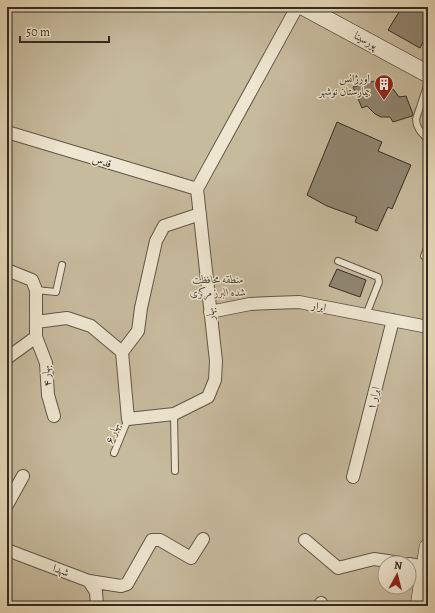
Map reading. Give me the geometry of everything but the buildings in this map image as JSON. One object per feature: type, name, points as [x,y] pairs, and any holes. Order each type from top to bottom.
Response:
[{"type":"street","points":[[197,189],[296,7]]},
{"type":"street","name":"پورسینا","points":[[304,7],[428,74]]},
{"type":"street","name":"قدس","points":[[7,132],[197,189]]},
{"type":"street","name":"بهار","points":[[128,420],[174,414],[208,397],[215,380],[216,361],[197,189]]},
{"type":"street","points":[[128,420],[122,352],[138,331],[141,308],[156,241],[164,226],[200,214]]},
{"type":"street","points":[[7,270],[32,280],[36,290],[36,337],[7,358]]},
{"type":"street","name":"ابرار","points":[[210,312],[250,304],[300,302],[428,327]]},
{"type":"street","points":[[36,322],[67,318],[91,326],[122,352]]},
{"type":"street","name":"ابرار ۱","points":[[353,477],[393,320]]},
{"type":"street","name":"بهار ۴","points":[[36,337],[46,363],[48,395],[54,416]]},
{"type":"street","points":[[7,505],[23,476]]},
{"type":"street","name":"شهدا","points":[[7,550],[89,581],[121,586],[127,584],[152,540],[160,540],[191,558],[203,539]]},
{"type":"street","points":[[305,540],[338,568],[377,559]]},
{"type":"street","points":[[419,606],[417,565],[428,547]]},
{"type":"street","points":[[89,581],[96,592],[97,606]]},
{"type":"lane","points":[[428,83],[416,119],[419,129],[428,140]]},
{"type":"lane","points":[[424,256],[428,245]]},
{"type":"lane","points":[[338,261],[378,277],[379,282],[366,315]]},
{"type":"lane","points":[[36,290],[56,292],[62,265]]},
{"type":"lane","points":[[174,414],[175,471]]},
{"type":"lane","name":"بهار ۶","points":[[114,453],[128,420]]},
{"type":"green space","name":"منطقه محافظت شده البرز مرکزی","points":[[7,7],[428,7],[428,606],[7,606]]},
{"type":"place","name":"اورژانس بیمارستان نوشهر","points":[[384,101]]}]
